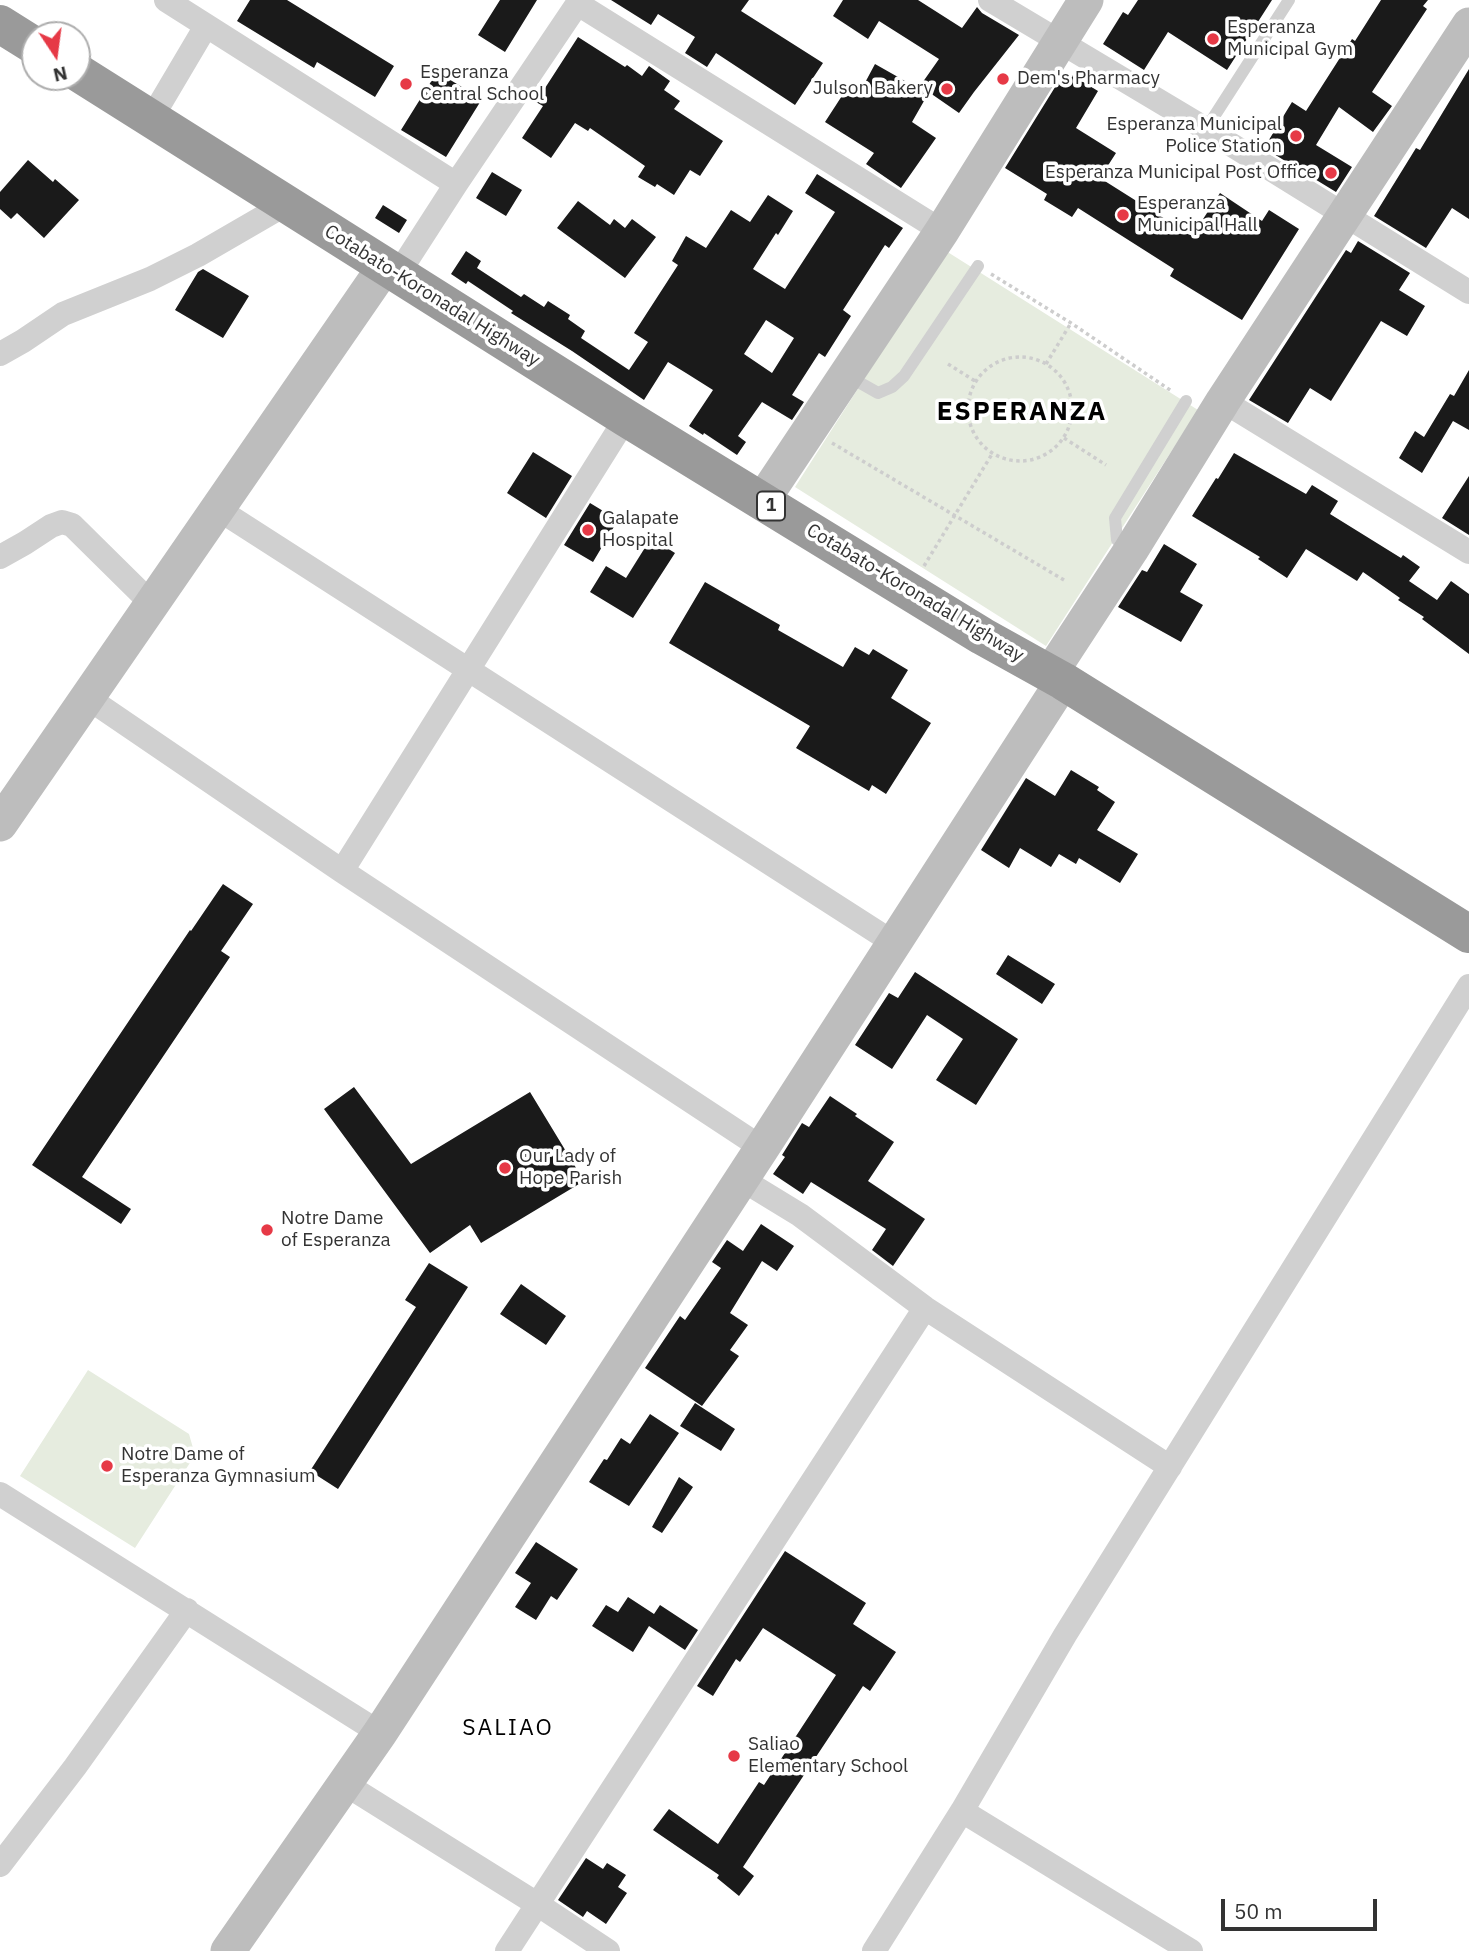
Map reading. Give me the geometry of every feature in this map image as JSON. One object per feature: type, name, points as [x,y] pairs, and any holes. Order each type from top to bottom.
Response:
[{"type":"highway","points":[[0,24],[21,37]]},
{"type":"highway","name":"Cotabato-Koronadal Highway","points":[[91,81],[626,418],[982,636],[1057,677],[1469,934]]},
{"type":"street","points":[[166,0],[456,184]]},
{"type":"street","points":[[990,0],[1206,129],[1469,292]]},
{"type":"street","points":[[762,501],[942,231],[1086,0]]},
{"type":"street","points":[[0,824],[218,509],[456,184],[579,2],[942,231]]},
{"type":"street","points":[[151,119],[206,26]]},
{"type":"street","points":[[228,1951],[380,1733],[762,1148],[894,943],[1223,401],[1469,26]]},
{"type":"street","points":[[0,354],[63,314],[150,279],[198,255],[286,204]]},
{"type":"street","points":[[1223,401],[1469,552]]},
{"type":"street","points":[[342,871],[626,418]]},
{"type":"street","points":[[218,509],[894,943]]},
{"type":"street","points":[[0,556],[51,526],[62,522],[72,525],[152,604]]},
{"type":"street","points":[[88,698],[342,871],[762,1148]]},
{"type":"street","points":[[874,1951],[962,1811],[1065,1635],[1469,986]]},
{"type":"street","points":[[741,1179],[800,1215],[926,1308],[1170,1467]]},
{"type":"street","points":[[507,1951],[926,1308]]},
{"type":"street","points":[[2,1500],[187,1610],[380,1733]]},
{"type":"street","points":[[0,1865],[75,1767],[187,1610]]},
{"type":"street","points":[[345,1784],[608,1951]]},
{"type":"street","points":[[962,1811],[1191,1951]]},
{"type":"lane","points":[[1206,129],[1289,0]]},
{"type":"lane","points":[[846,376],[878,393],[892,387],[904,376],[978,266]]},
{"type":"lane","points":[[1131,550],[1117,540],[1115,518],[1186,401]]},
{"type":"path","points":[[978,266],[1071,323],[1186,401]]},
{"type":"path","points":[[1046,364],[1071,323]]},
{"type":"path","points":[[1015,357],[1031,358],[1046,364],[1064,380],[1072,403],[1069,427],[1064,438],[1044,456],[1031,460],[1004,460],[992,454],[973,435],[968,421],[969,394],[975,382],[986,369],[999,361],[1015,357]]},
{"type":"path","points":[[948,364],[975,382]]},
{"type":"path","points":[[1064,438],[1106,465]]},
{"type":"path","points":[[832,443],[1064,580]]},
{"type":"path","points":[[910,590],[992,454]]},
{"type":"shaded area","points":[[946,251],[1198,410],[1046,646],[795,487]]},
{"type":"shaded area","name":"Notre Dame of Esperanza Gymnasium","points":[[88,1370],[189,1434],[195,1455],[135,1548],[20,1476]]},
{"type":"building","points":[[250,0],[287,0],[394,66],[375,97],[317,62],[314,68],[237,21]]},
{"type":"building","points":[[500,0],[537,0],[505,52],[478,35]]},
{"type":"building","points":[[611,0],[749,0],[741,11],[823,63],[795,105],[716,53],[707,67],[685,53],[695,37],[658,14],[651,25]]},
{"type":"building","points":[[843,0],[918,0],[962,28],[977,7],[982,13],[1019,35],[959,113],[920,86],[939,59],[879,21],[868,39],[833,16]]},
{"type":"building","name":"Esperanza Municipal Gym","points":[[1138,0],[1272,0],[1227,70],[1168,32],[1144,70],[1103,44],[1123,12],[1128,15]]},
{"type":"building","points":[[1381,0],[1428,0],[1423,6],[1427,9],[1372,92],[1392,106],[1373,132],[1339,107],[1316,145],[1352,167],[1336,192],[1264,148],[1292,102],[1306,111],[1352,39],[1355,41]]},
{"type":"building","points":[[578,37],[642,76],[649,66],[670,81],[664,90],[680,101],[674,109],[723,141],[700,176],[690,170],[674,195],[657,184],[655,187],[638,177],[645,166],[590,128],[588,131],[575,123],[551,158],[522,138],[543,106],[536,102]]},
{"type":"building","points":[[875,64],[928,94],[912,122],[936,138],[901,188],[866,164],[874,153],[825,122],[849,85],[860,92]]},
{"type":"building","points":[[1469,69],[1469,219],[1452,208],[1426,248],[1374,216],[1416,148],[1420,150]]},
{"type":"building","points":[[1065,71],[1098,91],[1076,128],[1116,153],[1100,178],[1192,236],[1220,193],[1262,221],[1269,210],[1299,229],[1242,320],[1170,276],[1174,269],[1078,208],[1072,217],[1044,200],[1047,194],[1005,168]]},
{"type":"building","points":[[437,72],[482,99],[446,157],[401,130]]},
{"type":"building","points":[[28,160],[79,200],[44,238],[17,213],[11,219],[0,209],[0,192]]},
{"type":"building","points":[[492,172],[522,190],[506,216],[476,198]]},
{"type":"building","points":[[817,174],[903,228],[889,248],[885,245],[843,310],[851,316],[825,357],[819,353],[792,395],[804,402],[792,420],[762,402],[738,436],[746,442],[737,455],[689,426],[713,390],[668,362],[644,400],[511,313],[513,311],[468,281],[466,284],[451,274],[466,251],[481,261],[477,268],[521,297],[524,294],[544,307],[548,301],[570,315],[568,319],[585,331],[581,338],[629,370],[648,342],[634,333],[678,265],[672,261],[686,236],[706,248],[731,210],[750,222],[768,195],[793,211],[753,269],[785,289],[835,212],[805,193]],"holes":[[[766,320],[794,338],[772,373],[744,354]]]},
{"type":"building","points":[[578,201],[610,225],[614,219],[625,228],[632,219],[656,237],[625,278],[557,228]]},
{"type":"building","points":[[383,205],[407,220],[399,233],[375,218]]},
{"type":"building","points":[[1358,241],[1410,273],[1399,290],[1425,306],[1407,336],[1381,321],[1331,401],[1310,388],[1288,423],[1249,400],[1346,250],[1351,253]]},
{"type":"building","points":[[203,269],[249,296],[223,338],[175,310],[198,272]]},
{"type":"building","points":[[1469,370],[1469,430],[1453,421],[1422,473],[1399,458],[1415,431],[1424,437],[1450,394],[1454,396]]},
{"type":"building","points":[[533,452],[572,476],[546,518],[507,493]]},
{"type":"building","points":[[1234,453],[1306,494],[1312,485],[1338,501],[1330,514],[1420,567],[1409,581],[1437,600],[1451,581],[1469,594],[1469,654],[1363,572],[1357,581],[1306,549],[1287,578],[1258,559],[1260,557],[1192,516]]},
{"type":"building","points":[[1469,476],[1469,535],[1442,518]]},
{"type":"building","name":"Galapate Hospital","points":[[590,503],[618,520],[593,562],[564,545]]},
{"type":"building","points":[[651,538],[675,553],[633,618],[590,592],[606,566],[626,578]]},
{"type":"building","points":[[1164,544],[1197,564],[1180,592],[1203,605],[1181,642],[1118,607],[1142,570],[1147,572]]},
{"type":"building","points":[[705,582],[780,625],[778,630],[843,667],[855,647],[869,655],[873,649],[908,670],[891,698],[931,723],[886,794],[872,785],[869,791],[796,748],[810,726],[669,643]]},
{"type":"building","points":[[1071,770],[1099,787],[1097,790],[1115,802],[1097,830],[1138,854],[1120,883],[1079,858],[1076,864],[1059,854],[1051,867],[1020,848],[1009,868],[981,850],[1026,778],[1055,796]]},
{"type":"building","points":[[223,884],[253,904],[221,951],[230,957],[82,1177],[131,1209],[121,1224],[32,1165]]},
{"type":"building","points":[[1008,955],[1055,984],[1042,1004],[996,974]]},
{"type":"building","points":[[915,972],[1018,1039],[976,1105],[936,1080],[963,1039],[927,1015],[892,1069],[855,1045],[889,993],[898,998]]},
{"type":"building","name":"Our Lady of Hope Parish","points":[[354,1087],[411,1164],[530,1092],[584,1181],[481,1243],[470,1225],[430,1253],[324,1109]]},
{"type":"building","points":[[830,1096],[894,1142],[868,1181],[925,1219],[893,1266],[872,1250],[886,1229],[811,1182],[803,1194],[773,1174],[802,1123],[809,1127]]},
{"type":"building","points":[[761,1224],[794,1246],[777,1271],[762,1261],[730,1313],[748,1325],[730,1350],[739,1356],[702,1406],[645,1368],[680,1316],[685,1320],[721,1268],[712,1262],[727,1240],[743,1251]]},
{"type":"building","points":[[429,1263],[468,1287],[338,1489],[310,1471],[416,1307],[405,1300]]},
{"type":"building","points":[[521,1284],[566,1316],[546,1345],[500,1314]]},
{"type":"building","points":[[695,1403],[735,1429],[721,1451],[680,1426]]},
{"type":"building","points":[[650,1414],[679,1433],[629,1506],[589,1482],[621,1438],[630,1444]]},
{"type":"building","points":[[679,1477],[693,1487],[662,1533],[652,1527]]},
{"type":"building","points":[[536,1542],[578,1569],[557,1600],[551,1596],[536,1620],[515,1607],[531,1583],[515,1573]]},
{"type":"building","points":[[785,1551],[866,1603],[853,1624],[896,1652],[870,1691],[863,1686],[743,1867],[754,1876],[739,1896],[717,1878],[719,1875],[653,1830],[669,1809],[718,1844],[759,1782],[764,1785],[836,1675],[763,1628],[740,1662],[736,1659],[713,1696],[697,1686]]},
{"type":"building","points":[[628,1597],[654,1614],[660,1605],[698,1630],[685,1650],[649,1626],[633,1652],[592,1626],[606,1605],[618,1612]]},
{"type":"building","points":[[586,1858],[603,1869],[607,1863],[626,1875],[618,1887],[627,1893],[606,1924],[587,1911],[583,1917],[558,1900]]},
{"type":"place","name":"Esperanza Municipal Gym","points":[[1213,39]]},
{"type":"place","name":"Dem's Pharmacy","points":[[1003,79]]},
{"type":"place","name":"Esperanza Central School","points":[[406,84]]},
{"type":"place","name":"Julson Bakery","points":[[947,89]]},
{"type":"place","name":"Esperanza Municipal Police Station","points":[[1296,136]]},
{"type":"place","name":"Esperanza Municipal Post Office","points":[[1331,173]]},
{"type":"place","name":"Esperanza Municipal Hall","points":[[1123,215]]},
{"type":"place","name":"Galapate Hospital","points":[[588,530]]},
{"type":"place","name":"Our Lady of Hope Parish","points":[[505,1168]]},
{"type":"place","name":"Notre Dame of Esperanza","points":[[267,1230]]},
{"type":"place","name":"Notre Dame of Esperanza Gymnasium","points":[[107,1466]]},
{"type":"place","name":"Saliao Elementary School","points":[[734,1756]]},
{"type":"district","name":"ESPERANZA","points":[[1022,412]]},
{"type":"district","name":"SALIAO","points":[[508,1728]]}]
